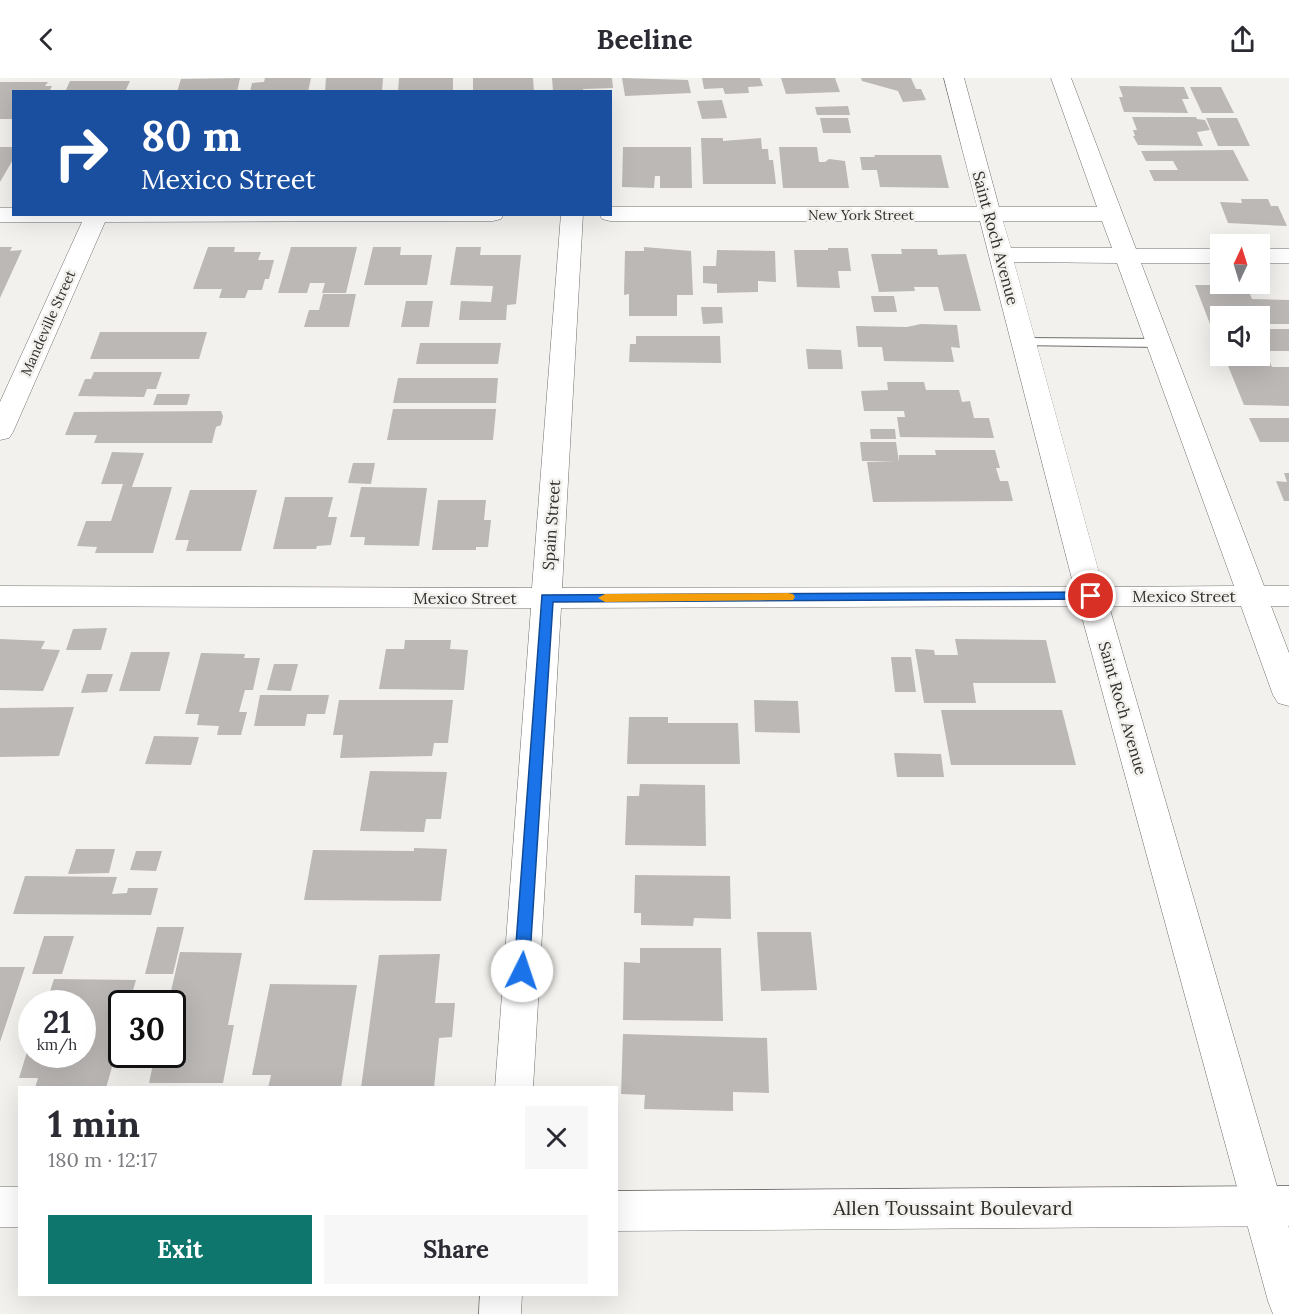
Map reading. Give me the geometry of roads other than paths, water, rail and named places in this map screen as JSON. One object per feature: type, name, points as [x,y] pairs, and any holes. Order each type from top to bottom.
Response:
[{"type":"street","name":"Saint Roch Avenue","points":[[954,78],[1091,596],[1276,1206],[1289,1301]]},
{"type":"street","points":[[1061,78],[1289,695]]},
{"type":"street","name":"New York Street","points":[[612,214],[1111,214]]},
{"type":"street","name":"Mandeville Street","points":[[0,432],[96,216]]},
{"type":"street","name":"Spain Street","points":[[514,1086],[572,216]]},
{"type":"street","points":[[1000,255],[1210,256]]},
{"type":"street","points":[[1270,256],[1289,256]]},
{"type":"street","name":"Mexico Street","points":[[0,596],[546,598],[1289,596]]},
{"type":"street","name":"Allen Toussaint Boulevard","points":[[618,1211],[1276,1206]]},
{"type":"street","points":[[0,1207],[18,1207]]},
{"type":"street","points":[[500,1314],[501,1296]]},
{"type":"lane","points":[[1024,342],[1158,343]]}]
